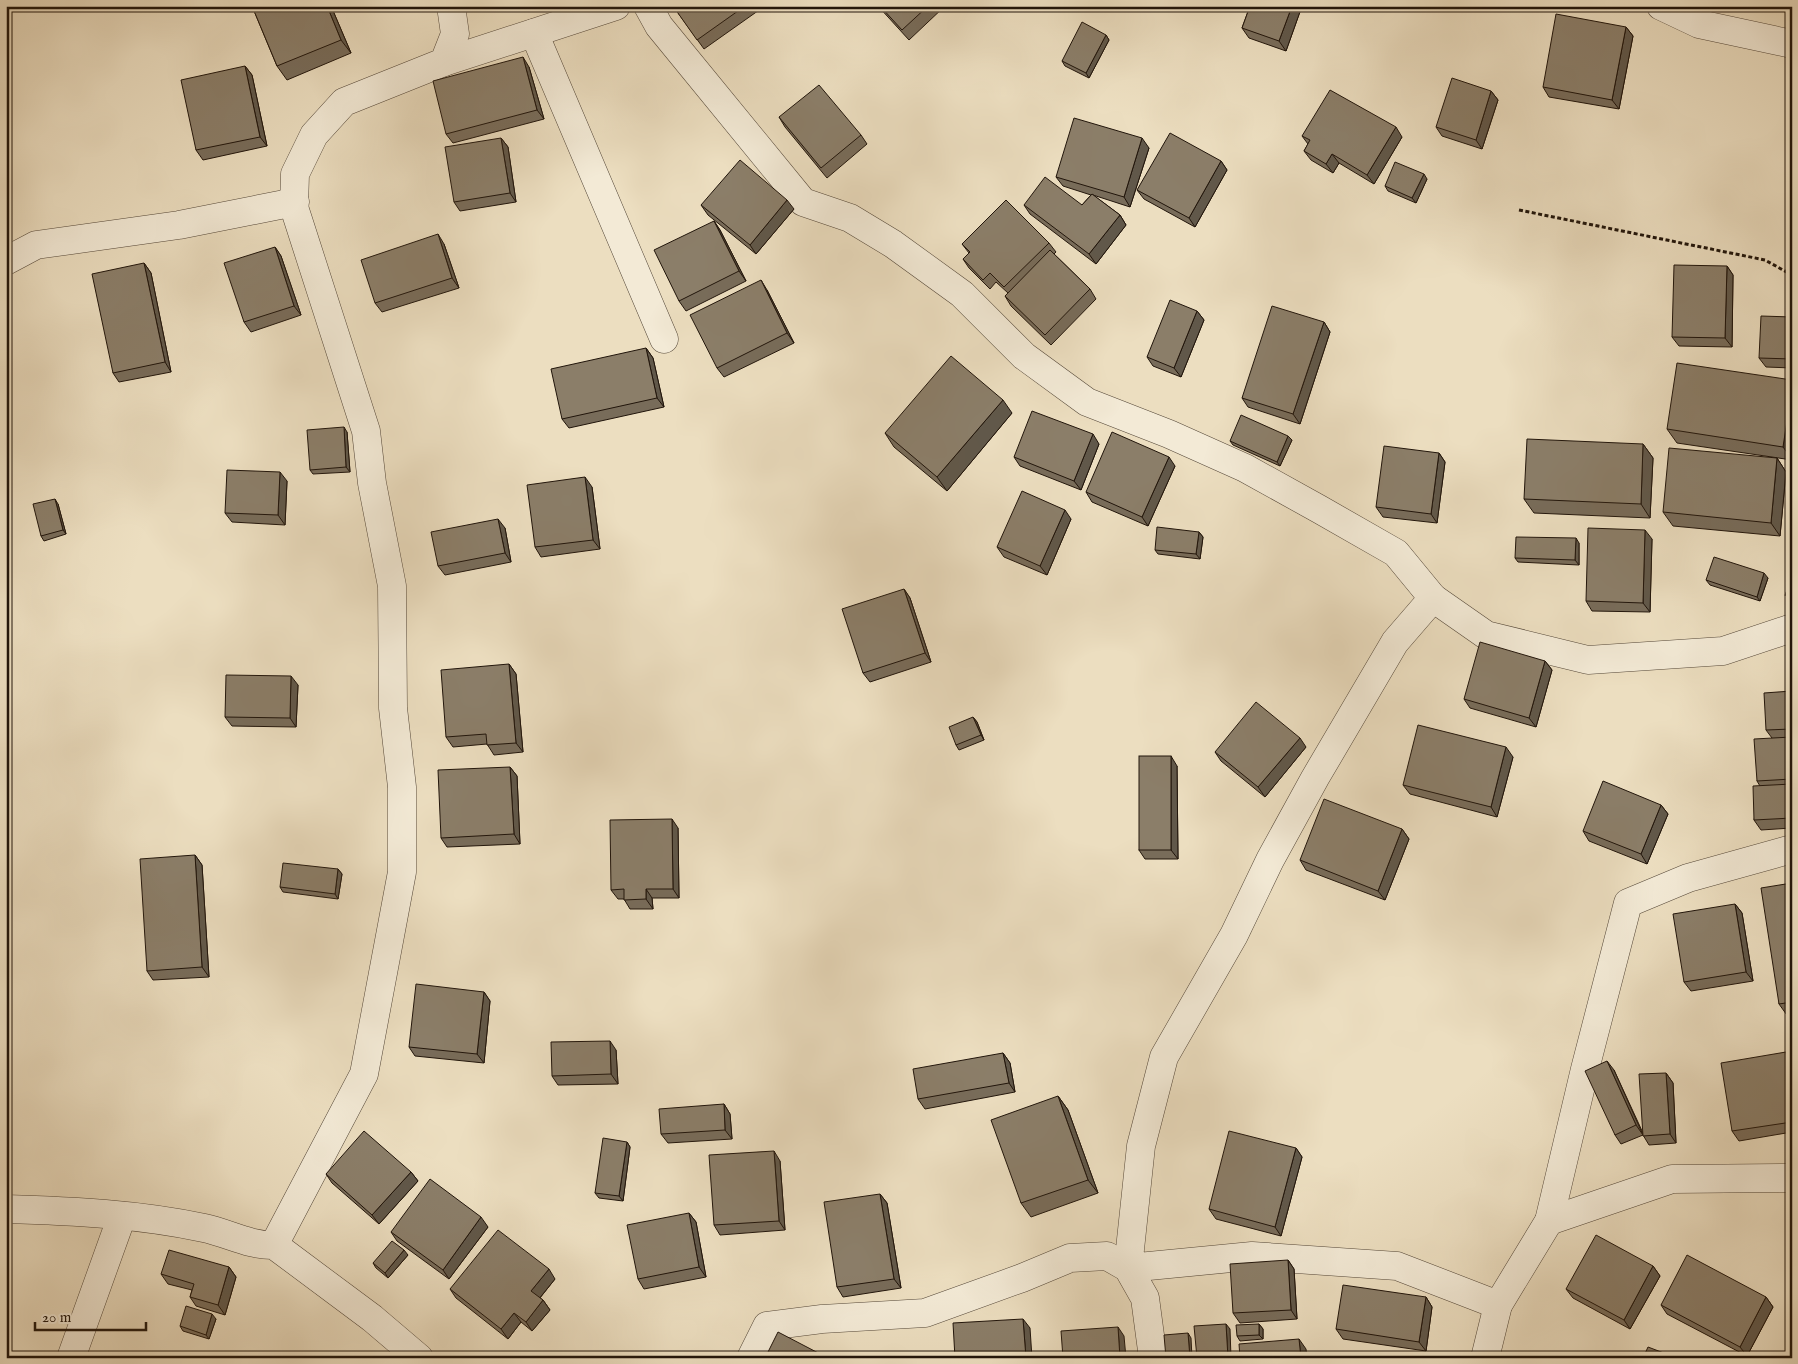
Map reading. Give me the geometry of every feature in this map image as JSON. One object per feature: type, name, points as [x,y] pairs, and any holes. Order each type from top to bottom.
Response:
[{"type":"street","points":[[444,62],[455,34],[450,6]]},
{"type":"street","points":[[274,1245],[364,1074],[402,872],[402,788],[394,708],[392,586],[372,482],[366,430],[294,207],[295,174],[314,135],[344,102],[444,62],[616,6]]},
{"type":"street","points":[[648,6],[659,26],[803,202],[850,218],[892,244],[962,294],[1024,356],[1086,402],[1169,434],[1245,468],[1396,553],[1433,598],[1486,635],[1588,660],[1723,651],[1792,628]]},
{"type":"street","points":[[1661,6],[1699,24],[1792,44]]},
{"type":"street","points":[[534,33],[664,339]]},
{"type":"street","points":[[6,261],[36,245],[178,224],[295,202]]},
{"type":"street","points":[[1128,1268],[1141,1146],[1164,1057],[1234,935],[1270,860],[1315,778],[1395,642],[1433,598]]},
{"type":"street","points":[[1484,1358],[1498,1305],[1548,1221],[1628,902],[1688,878],[1792,848]]},
{"type":"street","points":[[1548,1221],[1672,1179],[1792,1178]]},
{"type":"street","points":[[6,1209],[72,1211],[122,1216],[205,1228],[262,1245],[274,1245],[372,1318],[419,1358]]},
{"type":"street","points":[[71,1358],[122,1216]]},
{"type":"street","points":[[751,1358],[767,1326],[822,1319],[925,1313],[1022,1278],[1070,1258],[1107,1256],[1128,1268],[1145,1298],[1153,1358]]},
{"type":"street","points":[[1128,1268],[1252,1256],[1397,1266],[1498,1305]]},
{"type":"path","points":[[1519,210],[1765,260],[1792,275]]},
{"type":"building","points":[[252,6],[327,6],[341,40],[277,66]]},
{"type":"building","points":[[673,6],[745,6],[697,40]]},
{"type":"building","points":[[880,6],[928,6],[902,30]]},
{"type":"building","points":[[1250,6],[1292,6],[1279,41],[1242,28]]},
{"type":"building","points":[[1556,14],[1626,27],[1612,100],[1543,87]]},
{"type":"building","points":[[1082,22],[1106,35],[1086,73],[1062,61]]},
{"type":"building","points":[[523,57],[537,110],[446,134],[433,81]]},
{"type":"building","points":[[245,66],[260,137],[196,150],[181,80]]},
{"type":"building","points":[[1452,78],[1491,91],[1476,140],[1436,127]]},
{"type":"building","points":[[819,85],[861,135],[821,168],[779,117]]},
{"type":"building","points":[[1330,90],[1396,127],[1367,175],[1332,154],[1326,164],[1304,151],[1310,140],[1302,136]]},
{"type":"building","points":[[1074,118],[1142,138],[1124,197],[1056,177]]},
{"type":"building","points":[[1170,133],[1221,161],[1189,218],[1137,190]]},
{"type":"building","points":[[501,138],[510,193],[454,202],[445,147]]},
{"type":"building","points":[[740,160],[787,200],[750,245],[701,205]]},
{"type":"building","points":[[1395,162],[1424,174],[1412,198],[1385,186]]},
{"type":"building","points":[[1045,177],[1082,205],[1092,194],[1120,215],[1089,254],[1024,205]]},
{"type":"building","points":[[1006,200],[1049,243],[1004,287],[990,273],[983,280],[963,259],[970,252],[962,244]]},
{"type":"building","points":[[714,221],[739,271],[679,301],[654,250]]},
{"type":"building","points":[[438,234],[452,278],[375,303],[361,260]]},
{"type":"building","points":[[275,247],[294,306],[244,322],[224,263]]},
{"type":"building","points":[[1050,250],[1090,289],[1045,335],[1005,296]]},
{"type":"building","points":[[144,263],[165,362],[113,373],[92,274]]},
{"type":"building","points":[[1674,265],[1727,266],[1725,338],[1672,337]]},
{"type":"building","points":[[761,280],[787,333],[717,368],[690,315]]},
{"type":"building","points":[[1170,300],[1197,311],[1174,368],[1147,357]]},
{"type":"building","points":[[1272,306],[1324,322],[1293,414],[1242,398]]},
{"type":"building","points":[[1761,316],[1792,317],[1792,359],[1759,358]]},
{"type":"building","points":[[646,348],[657,398],[562,419],[551,369]]},
{"type":"building","points":[[951,356],[1003,400],[937,477],[885,433]]},
{"type":"building","points":[[1677,363],[1792,380],[1783,447],[1667,429]]},
{"type":"building","points":[[1032,411],[1093,434],[1074,481],[1014,457]]},
{"type":"building","points":[[1241,415],[1288,436],[1277,462],[1230,441]]},
{"type":"building","points":[[344,427],[346,467],[310,470],[307,430]]},
{"type":"building","points":[[1112,432],[1169,457],[1142,517],[1086,492]]},
{"type":"building","points":[[1527,439],[1643,444],[1641,504],[1524,499]]},
{"type":"building","points":[[1384,446],[1439,453],[1431,514],[1376,507]]},
{"type":"building","points":[[1669,448],[1777,458],[1771,523],[1663,512]]},
{"type":"building","points":[[227,470],[280,472],[278,515],[225,513]]},
{"type":"building","points":[[585,477],[593,540],[535,547],[527,485]]},
{"type":"building","points":[[1022,491],[1065,510],[1040,566],[997,547]]},
{"type":"building","points":[[55,499],[63,530],[41,536],[33,504]]},
{"type":"building","points":[[498,519],[505,553],[438,566],[431,532]]},
{"type":"building","points":[[1157,527],[1199,532],[1196,554],[1155,550]]},
{"type":"building","points":[[1588,528],[1645,530],[1643,603],[1586,601]]},
{"type":"building","points":[[1516,537],[1576,538],[1575,560],[1515,558]]},
{"type":"building","points":[[1714,557],[1764,573],[1757,597],[1706,580]]},
{"type":"building","points":[[904,589],[925,653],[863,673],[842,609]]},
{"type":"building","points":[[1480,642],[1545,661],[1529,718],[1464,699]]},
{"type":"building","points":[[509,664],[516,743],[487,745],[486,734],[446,737],[441,670]]},
{"type":"building","points":[[226,675],[291,676],[290,718],[225,717]]},
{"type":"building","points":[[1792,691],[1792,729],[1766,730],[1764,693]]},
{"type":"building","points":[[1256,702],[1300,738],[1258,787],[1215,752]]},
{"type":"building","points":[[973,717],[981,735],[956,745],[949,727]]},
{"type":"building","points":[[1418,725],[1506,747],[1491,807],[1403,785]]},
{"type":"building","points":[[1792,737],[1792,779],[1757,781],[1754,739]]},
{"type":"building","points":[[1139,756],[1171,756],[1171,850],[1139,850]]},
{"type":"building","points":[[510,767],[514,834],[441,838],[438,770]]},
{"type":"building","points":[[1603,781],[1661,805],[1641,854],[1583,831]]},
{"type":"building","points":[[1792,784],[1792,818],[1754,820],[1753,786]]},
{"type":"building","points":[[1324,799],[1402,829],[1378,891],[1300,860]]},
{"type":"building","points":[[672,819],[673,889],[646,889],[646,899],[624,900],[624,889],[611,890],[610,820]]},
{"type":"building","points":[[195,855],[202,967],[147,971],[140,859]]},
{"type":"building","points":[[283,863],[338,869],[335,894],[280,887]]},
{"type":"building","points":[[1792,883],[1792,1002],[1779,1004],[1761,888]]},
{"type":"building","points":[[1735,904],[1746,972],[1684,982],[1673,914]]},
{"type":"building","points":[[416,984],[484,992],[477,1054],[409,1047]]},
{"type":"building","points":[[610,1041],[611,1074],[552,1076],[551,1042]]},
{"type":"building","points":[[1786,1052],[1792,1086],[1792,1122],[1732,1131],[1721,1063]]},
{"type":"building","points":[[1003,1053],[1009,1083],[918,1099],[913,1069]]},
{"type":"building","points":[[1607,1061],[1636,1125],[1615,1135],[1585,1071]]},
{"type":"building","points":[[1666,1073],[1670,1134],[1643,1136],[1639,1074]]},
{"type":"building","points":[[1058,1096],[1088,1180],[1021,1203],[991,1120]]},
{"type":"building","points":[[724,1104],[725,1130],[661,1134],[659,1109]]},
{"type":"building","points":[[364,1131],[411,1172],[372,1215],[326,1174]]},
{"type":"building","points":[[1229,1131],[1296,1148],[1275,1227],[1209,1209]]},
{"type":"building","points":[[603,1138],[627,1142],[619,1196],[595,1193]]},
{"type":"building","points":[[774,1151],[779,1221],[714,1225],[709,1155]]},
{"type":"building","points":[[430,1179],[481,1217],[443,1270],[391,1232]]},
{"type":"building","points":[[880,1194],[894,1279],[837,1287],[824,1202]]},
{"type":"building","points":[[689,1213],[699,1267],[638,1279],[627,1225]]},
{"type":"building","points":[[498,1230],[549,1269],[531,1291],[543,1300],[526,1322],[514,1313],[501,1329],[450,1289]]},
{"type":"building","points":[[1596,1235],[1653,1266],[1624,1320],[1566,1289]]},
{"type":"building","points":[[392,1241],[404,1250],[385,1273],[373,1263]]},
{"type":"building","points":[[169,1250],[229,1267],[218,1305],[190,1297],[194,1284],[161,1274]]},
{"type":"building","points":[[1687,1255],[1766,1297],[1740,1347],[1661,1305]]},
{"type":"building","points":[[1288,1260],[1291,1310],[1233,1313],[1230,1264]]},
{"type":"building","points":[[1343,1285],[1426,1297],[1419,1342],[1336,1329]]},
{"type":"building","points":[[186,1306],[212,1314],[206,1335],[180,1326]]},
{"type":"building","points":[[1023,1319],[1026,1358],[955,1358],[953,1323]]},
{"type":"building","points":[[1226,1324],[1228,1358],[1197,1358],[1194,1326]]},
{"type":"building","points":[[1259,1324],[1259,1335],[1237,1336],[1236,1325]]},
{"type":"building","points":[[1118,1327],[1120,1358],[1063,1358],[1061,1331]]},
{"type":"building","points":[[778,1332],[826,1357],[765,1358]]},
{"type":"building","points":[[1188,1333],[1190,1358],[1166,1358],[1164,1335]]},
{"type":"building","points":[[1299,1339],[1301,1358],[1240,1358],[1239,1344]]},
{"type":"building","points":[[1648,1347],[1677,1358],[1643,1358]]}]
